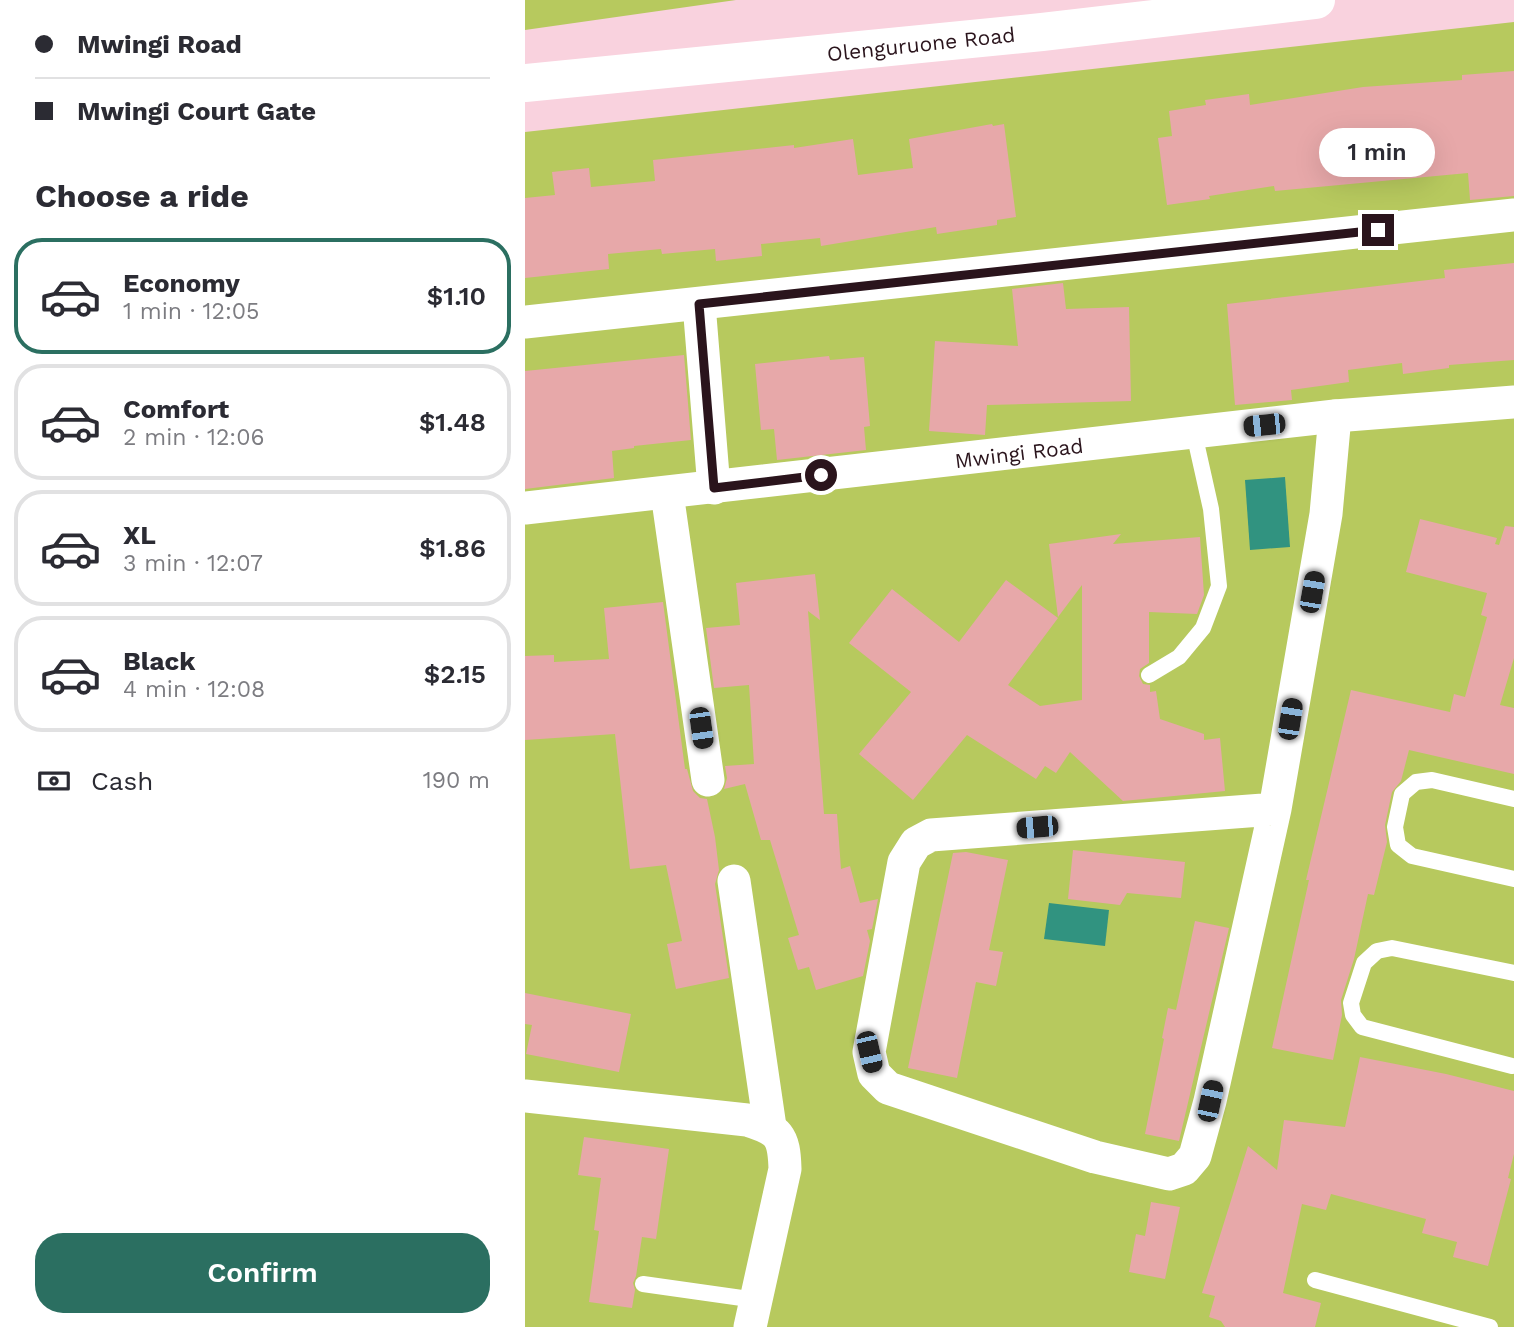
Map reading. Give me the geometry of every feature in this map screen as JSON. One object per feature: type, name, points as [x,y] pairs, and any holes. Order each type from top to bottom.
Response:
[{"type":"street","name":"Olenguruone Road","points":[[525,83],[1042,32],[1316,0]]},
{"type":"street","points":[[525,322],[1514,215]]},
{"type":"street","points":[[699,304],[714,488]]},
{"type":"street","name":"Mwingi Road","points":[[525,508],[1335,416],[1514,402]]},
{"type":"street","points":[[1275,809],[931,835],[916,843],[904,862],[869,1052],[874,1074],[888,1088],[1095,1157],[1169,1174],[1184,1169],[1195,1156],[1210,1101],[1275,809],[1325,514],[1335,416]]},
{"type":"street","points":[[667,493],[708,780]]},
{"type":"street","points":[[734,881],[770,1128]]},
{"type":"street","points":[[525,1096],[747,1120],[770,1128],[780,1139],[785,1169],[753,1314]]},
{"type":"lane","points":[[1149,675],[1179,657],[1203,628],[1219,586],[1211,509],[1193,433]]},
{"type":"lane","points":[[1514,799],[1432,780],[1416,782],[1402,794],[1395,827],[1398,845],[1412,856],[1514,879]]},
{"type":"lane","points":[[1512,1066],[1363,1027],[1353,1015],[1351,1003],[1364,963],[1377,951],[1391,948],[1514,973]]},
{"type":"lane","points":[[1315,1280],[1490,1327]]},
{"type":"lane","points":[[643,1284],[753,1314]]},
{"type":"green space","points":[[525,0],[736,0],[525,30]]},
{"type":"green space","points":[[1514,22],[1514,1327],[525,1327],[525,132]]},
{"type":"shaded area","points":[[1285,477],[1290,547],[1250,550],[1245,480]]},
{"type":"shaded area","points":[[1049,903],[1109,910],[1105,946],[1044,939]]},
{"type":"building","points":[[1514,71],[1514,196],[1470,200],[1468,173],[1275,191],[1274,186],[1167,205],[1158,138],[1172,136],[1169,111],[1206,105],[1205,100],[1249,94],[1250,105],[1363,87],[1462,80],[1462,75]]},
{"type":"building","points":[[1004,124],[1016,217],[997,220],[997,225],[937,234],[936,227],[821,246],[820,238],[761,244],[762,256],[716,261],[715,249],[662,254],[661,249],[608,254],[609,269],[525,278],[525,198],[555,195],[552,172],[589,168],[591,187],[655,181],[653,160],[794,145],[794,148],[853,139],[858,175],[913,168],[909,139]]},
{"type":"building","points":[[1514,263],[1514,360],[1449,365],[1449,368],[1403,374],[1402,363],[1348,370],[1349,382],[1291,390],[1292,400],[1235,405],[1227,304],[1445,278],[1444,270]]},
{"type":"building","points":[[1063,283],[1066,309],[1129,307],[1131,401],[987,405],[985,435],[929,431],[935,341],[1018,346],[1012,289]]},
{"type":"building","points":[[684,355],[691,440],[612,451],[614,478],[525,489],[525,371]]},
{"type":"building","points":[[829,356],[830,360],[864,357],[870,426],[864,427],[866,450],[777,460],[774,429],[761,430],[755,364]]},
{"type":"building","points":[[1420,519],[1497,538],[1495,544],[1499,545],[1505,526],[1514,527],[1514,658],[1500,705],[1514,708],[1514,774],[1409,750],[1401,781],[1392,792],[1385,825],[1387,842],[1374,895],[1368,894],[1354,959],[1341,1000],[1342,1015],[1333,1060],[1272,1048],[1309,880],[1306,880],[1351,690],[1450,712],[1454,694],[1465,697],[1487,617],[1481,615],[1487,593],[1406,572]]},
{"type":"building","points":[[1121,534],[1113,544],[1200,537],[1204,595],[1197,614],[1149,612],[1149,663],[1140,669],[1139,676],[1143,684],[1150,685],[1150,692],[1156,691],[1160,719],[1204,734],[1204,740],[1220,738],[1225,791],[1123,801],[1070,752],[1056,773],[1045,766],[1036,779],[967,735],[913,800],[859,754],[911,692],[849,643],[892,589],[959,642],[1006,580],[1058,618],[1008,685],[1040,706],[1082,700],[1082,585],[1058,617],[1049,544]]},
{"type":"building","points":[[815,574],[820,620],[808,611],[824,814],[837,814],[841,869],[850,866],[860,903],[878,899],[872,929],[867,930],[870,941],[863,976],[816,990],[809,967],[798,970],[788,938],[799,935],[770,840],[761,840],[745,784],[724,789],[727,778],[725,766],[754,764],[749,685],[714,688],[706,628],[740,625],[736,583]]},
{"type":"building","points":[[663,602],[685,769],[693,791],[700,798],[707,799],[715,837],[719,870],[715,884],[729,978],[676,989],[667,944],[682,941],[666,865],[630,869],[615,734],[525,740],[525,656],[554,655],[554,662],[609,659],[604,608]]},
{"type":"building","points":[[1073,850],[1185,862],[1181,898],[1127,893],[1120,905],[1068,899]]},
{"type":"building","points":[[966,852],[1008,860],[989,950],[1003,952],[996,986],[976,982],[957,1078],[908,1068],[953,853]]},
{"type":"building","points":[[1195,921],[1229,928],[1179,1141],[1145,1134],[1168,1008],[1176,1010]]},
{"type":"building","points":[[525,993],[631,1014],[619,1072],[526,1054],[532,1025],[525,1024]]},
{"type":"building","points":[[1360,1057],[1514,1091],[1514,1154],[1508,1178],[1511,1179],[1488,1266],[1453,1257],[1457,1242],[1422,1233],[1426,1219],[1331,1194],[1326,1210],[1302,1204],[1283,1293],[1321,1303],[1315,1327],[1225,1327],[1221,1321],[1209,1317],[1215,1296],[1202,1293],[1248,1146],[1277,1170],[1284,1120],[1345,1127]]},
{"type":"building","points":[[584,1137],[669,1149],[656,1239],[642,1237],[633,1283],[635,1290],[632,1308],[589,1302],[599,1231],[594,1230],[601,1178],[578,1175]]},
{"type":"building","points":[[1151,1202],[1180,1207],[1165,1279],[1129,1272],[1136,1234],[1145,1236]]},
{"type":"route","points":[[821,475],[714,488],[699,304],[1378,230]]}]
